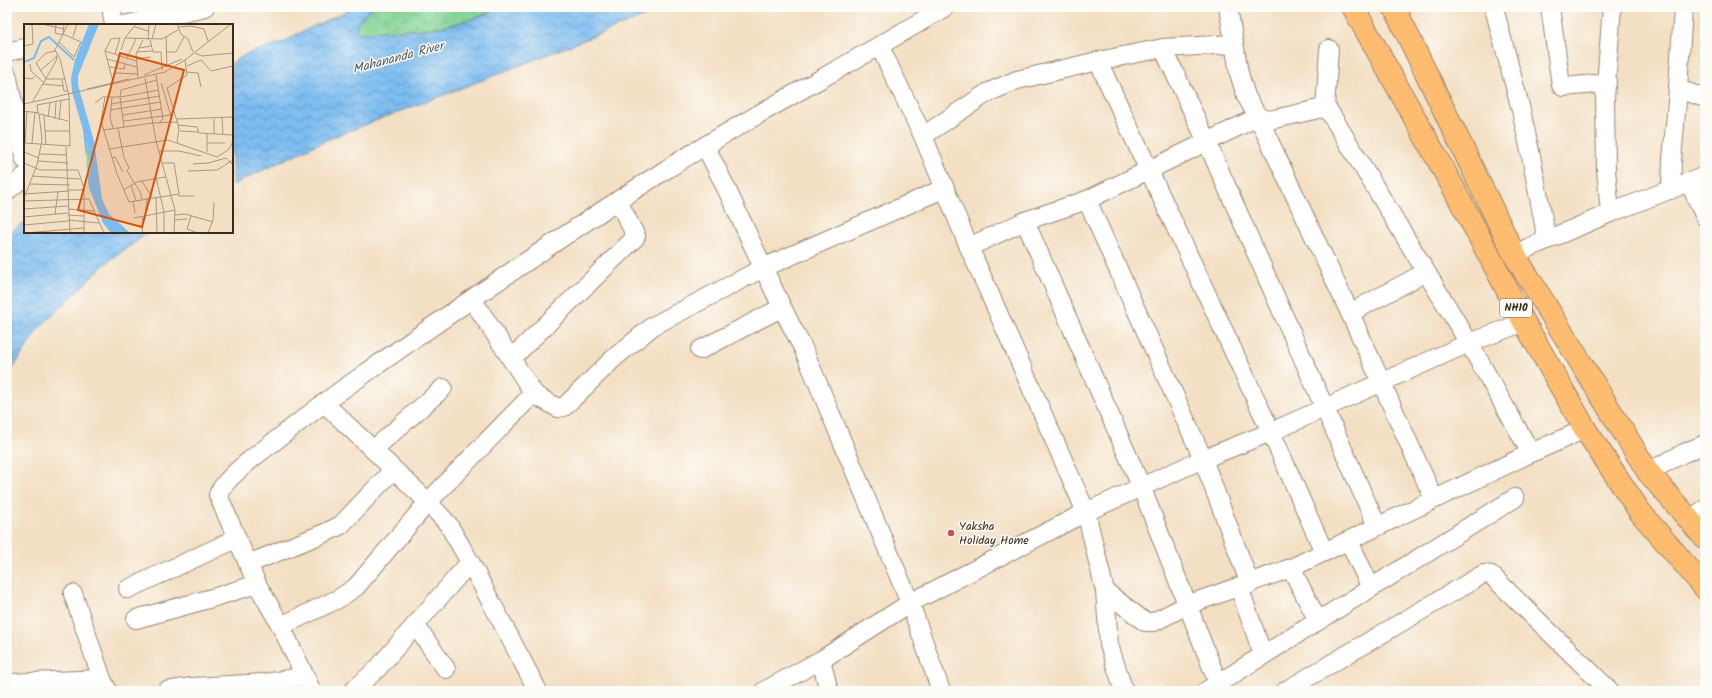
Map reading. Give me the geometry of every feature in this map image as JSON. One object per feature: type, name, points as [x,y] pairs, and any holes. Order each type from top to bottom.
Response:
[{"type":"highway","points":[[1395,8],[1514,254],[1648,472],[1697,514],[1705,538]]},
{"type":"highway","name":"NH10","points":[[1354,9],[1453,187],[1524,322],[1585,429],[1640,512],[1705,588]]},
{"type":"street","points":[[111,7],[114,24]]},
{"type":"street","points":[[128,24],[205,7]]},
{"type":"street","points":[[166,691],[192,687],[264,683],[309,684],[281,626],[257,584],[218,495],[219,492],[252,459],[324,402],[472,299],[618,201],[760,113],[880,46],[945,7]]},
{"type":"street","points":[[1228,7],[1239,72],[1246,96],[1258,117],[1350,313],[1434,499]]},
{"type":"street","points":[[1550,7],[1561,85],[1563,87],[1606,83]]},
{"type":"street","points":[[1610,213],[1606,170],[1606,83],[1612,7]]},
{"type":"street","points":[[1671,190],[1683,7]]},
{"type":"street","points":[[1494,8],[1521,110],[1547,240]]},
{"type":"street","points":[[923,136],[987,93],[1018,80],[1098,60],[1163,48],[1234,44]]},
{"type":"street","points":[[880,46],[923,136],[969,247],[1086,512],[1105,591],[1109,645],[1124,691]]},
{"type":"street","points":[[7,52],[24,48]]},
{"type":"street","points":[[1163,48],[1206,140],[1377,526]]},
{"type":"street","points":[[1325,109],[1329,49]]},
{"type":"street","points":[[1098,60],[1272,432],[1324,552]]},
{"type":"street","points":[[7,74],[24,155]]},
{"type":"street","points":[[1678,89],[1705,98]]},
{"type":"street","points":[[969,247],[1025,221],[1087,200],[1206,140],[1258,117],[1270,120],[1325,109],[1330,111],[1469,343],[1531,453]]},
{"type":"street","points":[[705,146],[727,187],[781,308],[802,348],[910,603],[941,691]]},
{"type":"street","points":[[7,191],[24,177]]},
{"type":"street","points":[[1514,254],[1610,213],[1697,179],[1705,217]]},
{"type":"street","points":[[472,299],[535,395],[558,408],[564,408],[614,358],[652,326],[763,268],[945,188]]},
{"type":"street","points":[[1087,200],[1203,459],[1244,585],[1264,655]]},
{"type":"street","points":[[511,359],[635,238],[636,236],[618,201]]},
{"type":"street","points":[[1025,221],[1141,486],[1187,605],[1212,687],[1515,498]]},
{"type":"street","points":[[1350,313],[1426,272]]},
{"type":"street","points":[[700,350],[781,308]]},
{"type":"street","points":[[764,691],[821,660],[910,603],[1086,512],[1203,459],[1272,432],[1469,343],[1524,322]]},
{"type":"street","points":[[373,450],[443,388]]},
{"type":"street","points":[[281,626],[338,599],[356,587],[428,502],[531,396],[535,395]]},
{"type":"street","points":[[324,402],[428,502],[448,524],[470,562],[538,691]]},
{"type":"street","points":[[1105,591],[1145,622],[1154,622],[1187,605],[1291,568],[1531,453],[1585,429]]},
{"type":"street","points":[[1648,472],[1684,452],[1705,444]]},
{"type":"street","points":[[248,564],[341,525],[393,470]]},
{"type":"street","points":[[128,589],[236,539]]},
{"type":"street","points":[[1348,541],[1371,588]]},
{"type":"street","points":[[353,691],[377,668],[416,626],[470,562]]},
{"type":"street","points":[[1291,568],[1318,621]]},
{"type":"street","points":[[1285,691],[1480,576],[1488,574],[1610,691]]},
{"type":"street","points":[[136,618],[212,598],[257,584]]},
{"type":"street","points":[[7,683],[105,685],[73,594]]},
{"type":"street","points":[[416,626],[446,669]]},
{"type":"street","points":[[821,660],[829,691]]},
{"type":"green space","points":[[374,7],[502,7],[484,15],[445,26],[425,29],[360,33],[355,28],[363,16]]},
{"type":"water","name":"Mahananda River","points":[[355,7],[374,7],[363,16],[355,28],[360,33],[425,29],[445,26],[484,15],[502,7],[668,7],[328,139],[233,185],[233,62],[246,54],[284,42],[297,34]]},
{"type":"water","points":[[24,222],[24,233],[148,233],[105,264],[38,329],[7,378],[7,235]]},
{"type":"place","name":"Yaksha Holiday Home","points":[[951,533]]}]
